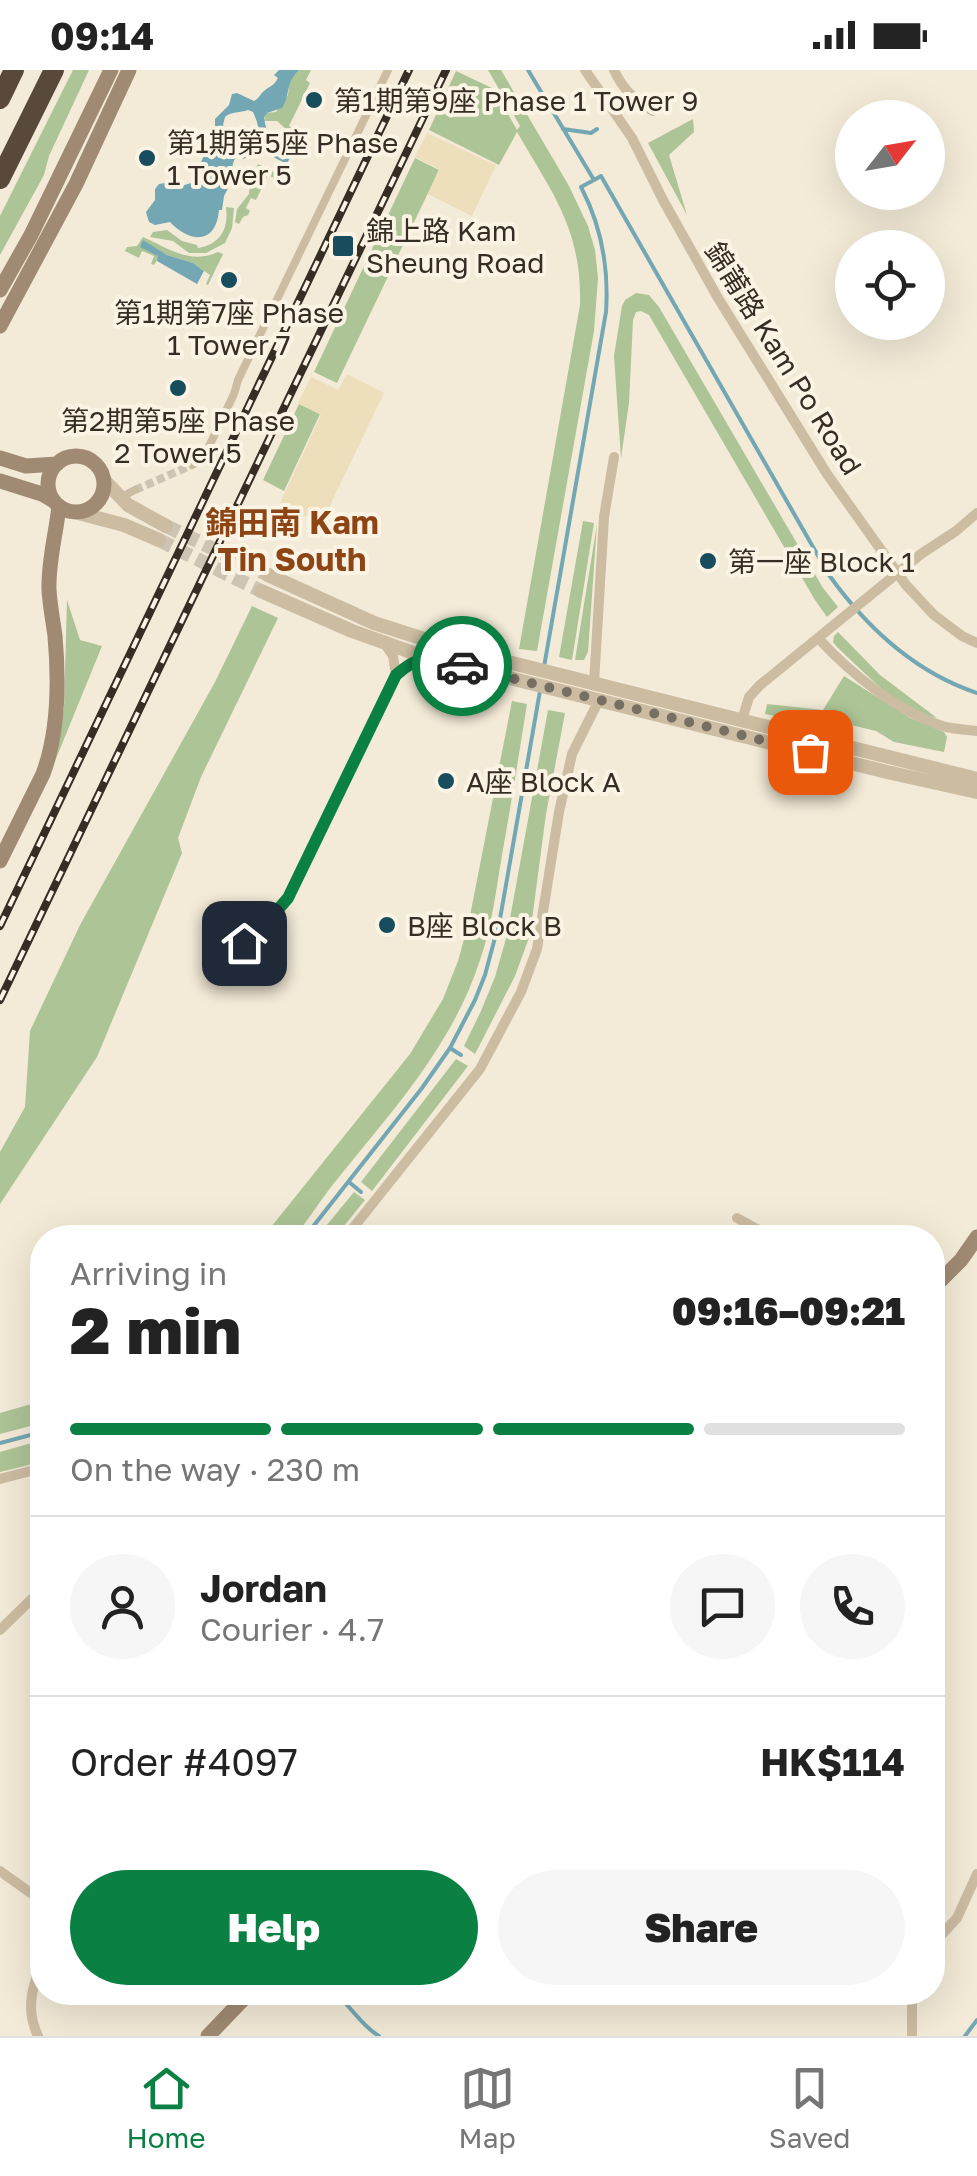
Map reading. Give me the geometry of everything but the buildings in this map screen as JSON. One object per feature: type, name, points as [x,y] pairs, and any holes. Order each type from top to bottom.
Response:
[{"type":"highway","points":[[0,99],[14,70]]},
{"type":"highway","points":[[0,179],[54,70]]},
{"type":"main road","points":[[0,290],[31,236],[111,70]]},
{"type":"main road","points":[[0,326],[68,200],[129,70]]},
{"type":"main road","points":[[0,861],[48,760],[56,702],[50,594],[56,504],[48,484],[57,464],[68,457],[83,456],[100,469],[104,480],[100,498],[54,546]]},
{"type":"main road","points":[[0,458],[26,466],[57,464]]},
{"type":"main road","points":[[0,480],[42,494],[81,514]]},
{"type":"main road","points":[[945,1276],[977,1236]]},
{"type":"main road","points":[[208,2036],[238,2005]]},
{"type":"street","points":[[192,464],[203,459],[210,445],[388,70]]},
{"type":"street","name":"錦莆路 Kam Po Road","points":[[585,70],[632,138],[728,314],[827,474],[897,574],[934,616],[977,643]]},
{"type":"street","points":[[614,70],[624,88],[653,111]]},
{"type":"street","points":[[355,1225],[480,1069],[537,950],[559,812],[572,754],[594,694],[604,517],[614,457]]},
{"type":"street","points":[[104,480],[119,498],[166,526]]},
{"type":"street","points":[[119,498],[136,490]]},
{"type":"street","points":[[742,720],[754,690],[977,513]]},
{"type":"street","points":[[81,514],[159,540]]},
{"type":"street","points":[[268,575],[393,630],[452,648],[493,666]]},
{"type":"street","points":[[261,591],[384,644],[425,656],[493,666],[977,792]]},
{"type":"street","points":[[818,638],[838,659],[898,704],[946,727],[977,731]]},
{"type":"street","points":[[384,644],[394,656],[396,675]]},
{"type":"street","points":[[267,922],[288,898],[396,675],[425,656]]},
{"type":"street","points":[[594,694],[742,720],[977,779]]},
{"type":"street","points":[[737,1218],[749,1225]]},
{"type":"street","points":[[0,1480],[30,1471]]},
{"type":"street","points":[[0,1630],[30,1601]]},
{"type":"street","points":[[0,1871],[30,1892]]},
{"type":"street","points":[[945,1932],[958,1918],[977,1874]]},
{"type":"street","points":[[30,2005],[32,2025],[38,2036]]},
{"type":"street","points":[[912,2005],[912,2036]]},
{"type":"green space","points":[[73,70],[89,70],[44,175],[0,255],[0,216]]},
{"type":"green space","points":[[300,70],[311,70],[306,80],[310,83],[289,126],[302,133],[300,136],[277,121],[264,121],[266,113],[276,112],[288,95],[290,79]]},
{"type":"green space","points":[[488,70],[501,70],[569,186],[588,226],[598,278],[594,331],[537,651],[519,649],[580,305],[579,279],[563,214],[517,132],[499,165],[429,130],[456,71],[494,89],[517,130],[520,126]]},
{"type":"green space","points":[[693,119],[694,132],[669,155],[687,215],[648,143]]},
{"type":"green space","points":[[415,158],[439,170],[337,383],[314,372]]},
{"type":"green space","points":[[258,164],[281,176],[279,180],[268,175],[256,200],[251,198],[246,208],[250,211],[248,215],[239,224],[235,222],[237,209],[249,194],[250,180]]},
{"type":"green space","points":[[226,207],[234,208],[232,228],[225,243],[206,253],[189,253],[173,241],[150,237],[153,232],[167,230],[198,248],[206,246],[221,234]]},
{"type":"green space","points":[[143,237],[189,256],[223,254],[208,285],[210,275],[193,263],[167,255],[143,241],[159,257],[154,265],[154,256],[142,251],[139,258],[125,251],[137,246]]},
{"type":"green space","points":[[636,293],[649,295],[659,307],[823,588],[838,607],[827,617],[649,315],[641,311],[636,312],[633,320],[629,403],[621,458],[614,356],[622,306]]},
{"type":"green space","points":[[299,404],[320,414],[284,491],[263,480]]},
{"type":"green space","points":[[583,521],[594,523],[572,660],[559,657]]},
{"type":"green space","points":[[597,524],[588,652],[584,660],[575,660]]},
{"type":"green space","points":[[67,600],[80,640],[102,646],[53,766],[64,708]]},
{"type":"green space","points":[[252,606],[278,618],[201,777],[178,838],[182,853],[97,1057],[0,1204],[0,1152],[25,1107],[30,1031],[80,925],[215,682]]},
{"type":"green space","points":[[838,632],[880,675],[937,718],[909,708],[871,679],[833,642]]},
{"type":"green space","points":[[844,676],[910,718],[944,732],[944,752],[894,742],[876,731],[822,718],[795,720],[765,714],[767,704],[823,710]]},
{"type":"green space","points":[[512,701],[527,704],[491,921],[454,1020],[420,1075],[303,1225],[273,1225],[410,1054],[443,999],[469,921]]},
{"type":"green space","points":[[548,710],[565,713],[546,814],[530,935],[515,976],[475,1054],[464,1046],[495,977],[507,935]]},
{"type":"green space","points":[[456,1059],[468,1066],[372,1191],[361,1182]]},
{"type":"green space","points":[[354,1192],[365,1200],[345,1225],[327,1225]]},
{"type":"green space","points":[[30,1404],[30,1426],[0,1434],[0,1413]]},
{"type":"green space","points":[[30,1443],[30,1464],[0,1472],[0,1452]]},
{"type":"shaded area","points":[[427,133],[496,165],[472,216],[428,194],[439,169],[415,157]]},
{"type":"shaded area","points":[[347,374],[384,393],[321,524],[280,503],[321,415],[298,403],[311,377],[338,390]]},
{"type":"water","points":[[279,70],[300,70],[292,79],[282,108],[264,118],[268,137],[276,137],[293,150],[287,164],[269,153],[261,154],[250,140],[258,128],[253,112],[230,114],[223,125],[239,134],[250,156],[243,159],[240,153],[234,161],[234,177],[213,230],[194,237],[170,222],[149,222],[146,212],[155,200],[159,184],[175,188],[191,183],[210,143],[215,141],[215,119],[229,105],[232,94],[254,101],[275,83],[278,78],[274,75]]},
{"type":"water","points":[[143,240],[204,271],[197,284],[157,261],[158,256],[140,247]]},
{"type":"waterway","points":[[528,70],[594,180],[601,176],[829,575],[859,613],[894,646],[933,673],[977,693]]},
{"type":"waterway","points":[[563,129],[591,133],[597,129]]},
{"type":"waterway","points":[[544,667],[606,312],[602,248],[581,187],[594,180]]},
{"type":"waterway","points":[[314,1225],[422,1088],[450,1048],[475,1000],[500,919],[540,691]]},
{"type":"waterway","points":[[450,1048],[461,1055]]},
{"type":"waterway","points":[[349,1182],[361,1192]]},
{"type":"waterway","points":[[0,1443],[30,1435]]},
{"type":"waterway","points":[[347,2005],[379,2036]]},
{"type":"waterway","points":[[965,2036],[977,2020]]},
{"type":"tunnel","points":[[135,490],[192,465]]},
{"type":"tunnel","points":[[166,526],[268,575]]},
{"type":"tunnel","points":[[159,540],[261,591]]},
{"type":"railway","points":[[0,926],[409,70]]},
{"type":"railway","points":[[0,1000],[446,70]]},
{"type":"way so far","points":[[462,666],[810,752]]},
{"type":"place","name":"第1期第9座 Phase 1 Tower 9","points":[[314,100]]},
{"type":"place","name":"第1期第5座 Phase 1 Tower 5","points":[[147,158]]},
{"type":"place","name":"錦上路 Kam Sheung Road","points":[[343,246]]},
{"type":"place","name":"第1期第7座 Phase 1 Tower 7","points":[[229,280]]},
{"type":"place","name":"第2期第5座 Phase 2 Tower 5","points":[[178,388]]},
{"type":"place","name":"第一座 Block 1","points":[[708,561]]},
{"type":"place","name":"A座 Block A","points":[[446,781]]},
{"type":"place","name":"B座 Block B","points":[[387,925]]},
{"type":"district","name":"錦田南 Kam Tin South","points":[[292,540]]},
{"type":"route","points":[[244,943],[258,946],[268,936],[267,922],[288,898],[396,675],[425,656],[462,666]]}]
